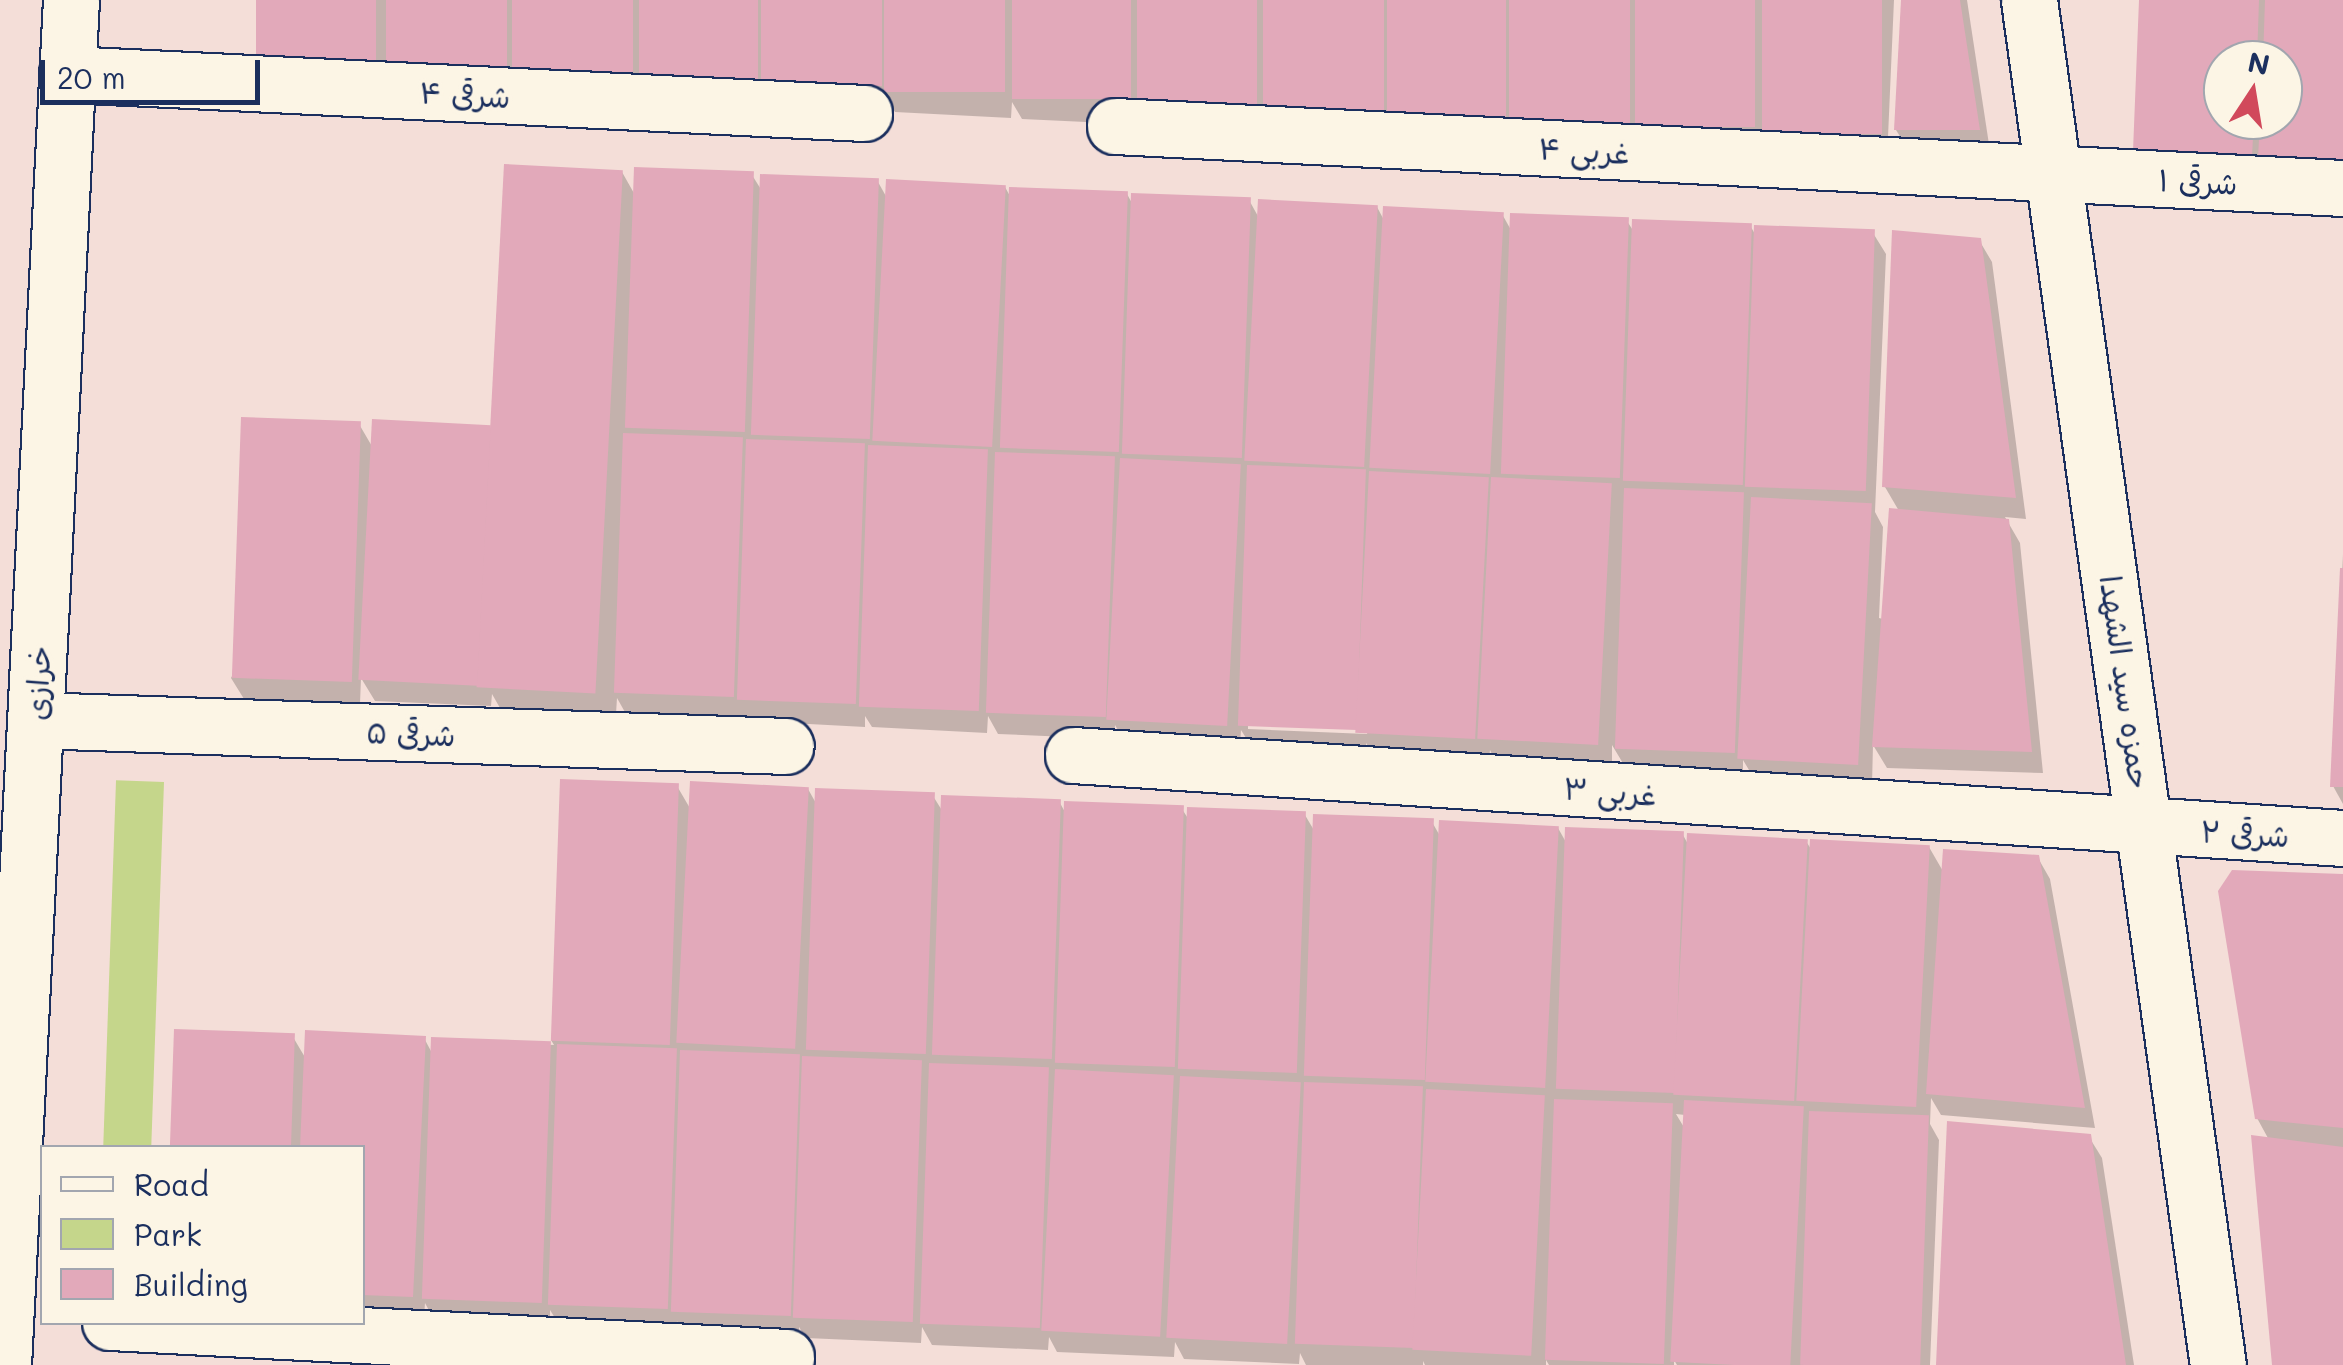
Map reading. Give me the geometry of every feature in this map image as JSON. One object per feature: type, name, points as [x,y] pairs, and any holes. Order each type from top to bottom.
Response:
[{"type":"street","name":"خرازی","points":[[17,1334],[10,1006],[35,720],[70,0]]},
{"type":"street","name":"حمزه سید الشهدا","points":[[2029,0],[2218,1365]]},
{"type":"street","name":"۴ شرقی","points":[[67,74],[864,113]]},
{"type":"street","name":"۴ غربی","points":[[1115,126],[2053,173]]},
{"type":"street","name":"۱ شرقی","points":[[2053,173],[2343,188]]},
{"type":"street","name":"۵ شرقی","points":[[35,720],[786,746]]},
{"type":"street","name":"۳ غربی","points":[[1073,755],[2146,828]]},
{"type":"street","name":"۲ شرقی","points":[[2146,828],[2343,838]]},
{"type":"street","points":[[170,1325],[786,1356]]},
{"type":"green space","points":[[116,780],[164,782],[151,1145],[103,1145]]},
{"type":"building","points":[[256,0],[376,0],[376,63],[256,63]]},
{"type":"building","points":[[386,0],[507,0],[507,66],[386,66]]},
{"type":"building","points":[[512,0],[633,0],[633,73],[512,73]]},
{"type":"building","points":[[639,0],[758,0],[758,80],[639,80]]},
{"type":"building","points":[[761,0],[882,0],[882,86],[761,86]]},
{"type":"building","points":[[884,0],[1005,0],[1005,92],[884,92]]},
{"type":"building","points":[[1012,0],[1131,0],[1131,99],[1012,99]]},
{"type":"building","points":[[1137,0],[1257,0],[1257,105],[1137,105]]},
{"type":"building","points":[[1263,0],[1384,0],[1384,112],[1263,112]]},
{"type":"building","points":[[1387,0],[1506,0],[1506,118],[1387,118]]},
{"type":"building","points":[[1509,0],[1630,0],[1630,124],[1509,124]]},
{"type":"building","points":[[1635,0],[1755,0],[1755,127],[1635,127]]},
{"type":"building","points":[[1762,0],[1882,0],[1882,134],[1762,134]]},
{"type":"building","points":[[1901,0],[1960,0],[1980,130],[1894,130]]},
{"type":"building","points":[[2139,0],[2259,0],[2258,40],[2203,40],[2203,140],[2253,140],[2252,156],[2133,151]]},
{"type":"building","points":[[2265,0],[2343,0],[2343,162],[2258,158],[2259,140],[2303,140],[2303,40],[2264,40]]},
{"type":"building","points":[[504,164],[623,170],[595,694],[477,687]]},
{"type":"building","points":[[634,167],[754,171],[745,432],[625,428]]},
{"type":"building","points":[[760,174],[879,178],[870,439],[751,435]]},
{"type":"building","points":[[886,179],[1006,185],[992,447],[872,441]]},
{"type":"building","points":[[1009,187],[1128,191],[1119,452],[1000,448]]},
{"type":"building","points":[[1131,193],[1251,197],[1242,458],[1122,454]]},
{"type":"building","points":[[1258,199],[1378,205],[1364,467],[1244,461]]},
{"type":"building","points":[[1383,206],[1504,212],[1490,474],[1369,468]]},
{"type":"building","points":[[1510,213],[1629,217],[1620,478],[1501,474]]},
{"type":"building","points":[[1632,219],[1752,223],[1743,485],[1623,481]]},
{"type":"building","points":[[1754,225],[1875,229],[1866,491],[1745,487]]},
{"type":"building","points":[[1892,230],[1981,238],[2016,498],[1882,487]]},
{"type":"building","points":[[241,417],[361,421],[352,682],[232,678]]},
{"type":"building","points":[[372,419],[491,425],[477,686],[358,680]]},
{"type":"building","points":[[623,433],[743,437],[734,697],[614,693]]},
{"type":"building","points":[[746,439],[865,443],[856,704],[737,700]]},
{"type":"building","points":[[868,445],[988,449],[979,711],[859,707]]},
{"type":"building","points":[[995,452],[1115,456],[1106,717],[986,713]]},
{"type":"building","points":[[1120,458],[1241,464],[1227,726],[1106,720]]},
{"type":"building","points":[[1247,465],[1366,469],[1357,730],[1238,726]]},
{"type":"building","points":[[1369,471],[1489,477],[1475,739],[1355,733]]},
{"type":"building","points":[[1491,477],[1612,483],[1598,745],[1477,739]]},
{"type":"building","points":[[1624,488],[1744,492],[1735,753],[1615,749]]},
{"type":"building","points":[[1751,497],[1872,503],[1858,765],[1737,759]]},
{"type":"building","points":[[1889,508],[2009,519],[2032,752],[1872,747]]},
{"type":"building","points":[[2340,568],[2343,787],[2330,787]]},
{"type":"building","points":[[560,779],[679,783],[670,1045],[551,1041]]},
{"type":"building","points":[[690,781],[809,787],[795,1049],[676,1043]]},
{"type":"building","points":[[815,788],[935,792],[926,1054],[806,1050]]},
{"type":"building","points":[[941,795],[1061,799],[1052,1059],[932,1055]]},
{"type":"building","points":[[1064,801],[1184,805],[1175,1067],[1055,1063]]},
{"type":"building","points":[[1187,807],[1306,811],[1297,1073],[1178,1069]]},
{"type":"building","points":[[1313,814],[1434,818],[1425,1080],[1304,1076]]},
{"type":"building","points":[[1439,820],[1559,826],[1545,1088],[1425,1082]]},
{"type":"building","points":[[1565,827],[1684,831],[1675,1093],[1556,1089]]},
{"type":"building","points":[[1687,833],[1808,839],[1794,1101],[1673,1095]]},
{"type":"building","points":[[1810,839],[1930,845],[1916,1107],[1796,1101]]},
{"type":"building","points":[[1943,849],[2039,855],[2085,1108],[1926,1094]]},
{"type":"building","points":[[2232,870],[2343,874],[2343,1128],[2255,1119],[2218,891]]},
{"type":"building","points":[[174,1029],[295,1033],[291,1145],[170,1145]]},
{"type":"building","points":[[305,1030],[426,1036],[413,1297],[365,1295],[365,1145],[300,1145]]},
{"type":"building","points":[[431,1037],[551,1041],[542,1303],[422,1299]]},
{"type":"building","points":[[557,1044],[677,1048],[668,1309],[548,1305]]},
{"type":"building","points":[[680,1050],[800,1054],[791,1316],[671,1312]]},
{"type":"building","points":[[802,1056],[922,1060],[913,1322],[793,1318]]},
{"type":"building","points":[[929,1063],[1049,1067],[1040,1328],[920,1324]]},
{"type":"building","points":[[1055,1069],[1174,1075],[1160,1337],[1041,1331]]},
{"type":"building","points":[[1180,1076],[1301,1082],[1287,1344],[1166,1338]]},
{"type":"building","points":[[1304,1082],[1423,1086],[1414,1348],[1295,1344]]},
{"type":"building","points":[[1426,1089],[1545,1095],[1531,1356],[1412,1350]]},
{"type":"building","points":[[1554,1099],[1673,1103],[1664,1364],[1545,1360]]},
{"type":"building","points":[[1684,1100],[1804,1106],[1790,1365],[1670,1362]]},
{"type":"building","points":[[1809,1111],[1929,1115],[1920,1365],[1800,1365]]},
{"type":"building","points":[[1947,1121],[2091,1134],[2126,1365],[1936,1365]]},
{"type":"building","points":[[2251,1135],[2343,1147],[2343,1365],[2272,1365]]}]
